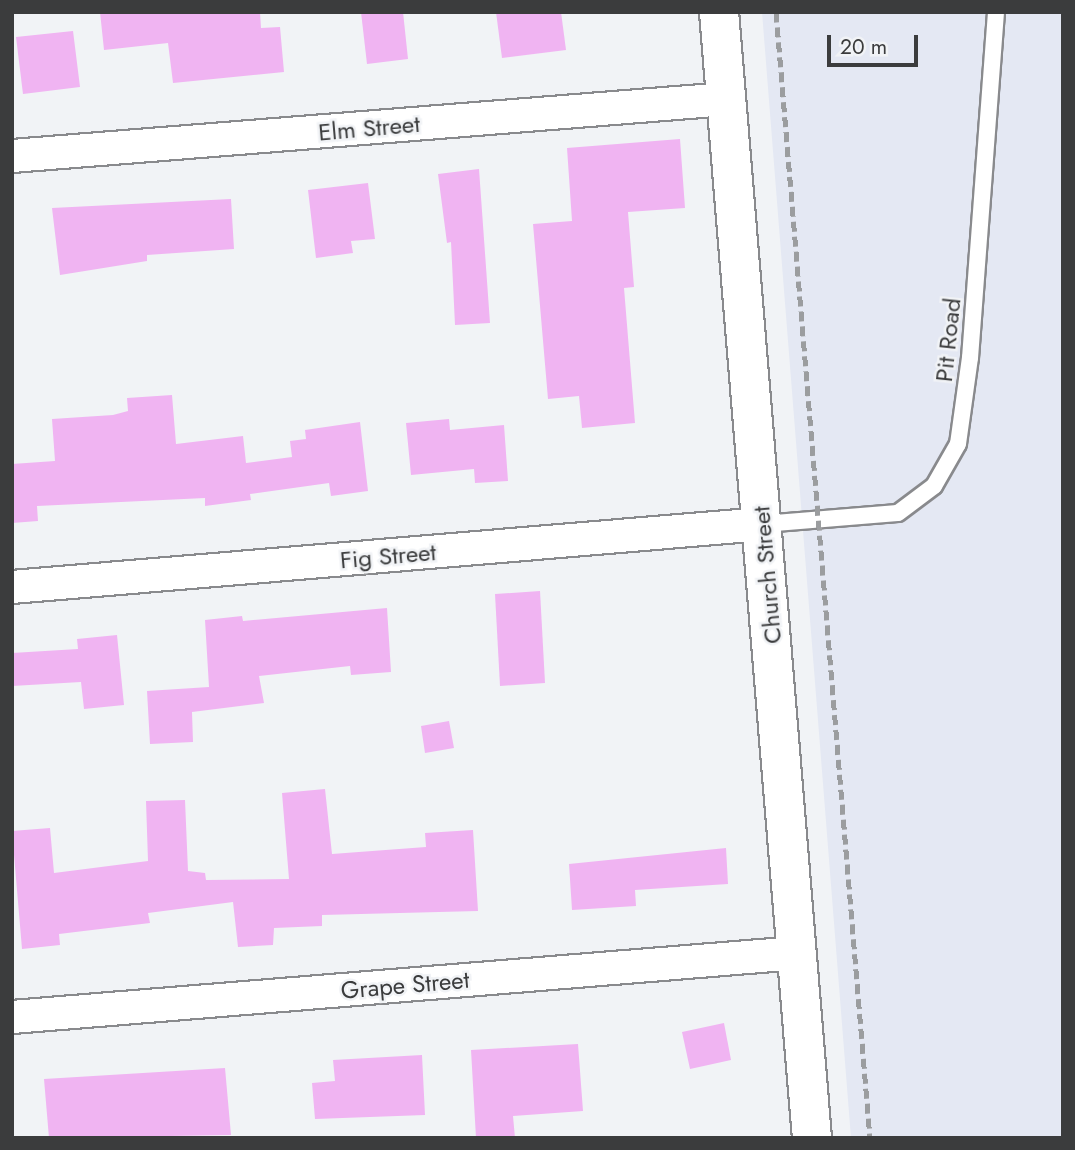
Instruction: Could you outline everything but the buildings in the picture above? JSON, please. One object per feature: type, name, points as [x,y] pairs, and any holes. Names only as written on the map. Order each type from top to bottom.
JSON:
[{"type":"street","name":"Church Street","points":[[719,12],[812,1138]]},
{"type":"street","name":"Elm Street","points":[[12,156],[726,99]]},
{"type":"street","name":"Fig Street","points":[[12,587],[763,524]]},
{"type":"street","name":"Grape Street","points":[[12,1017],[798,953]]},
{"type":"lane","name":"Pit Road","points":[[763,524],[898,513],[934,486],[958,444],[971,358],[996,12]]},
{"type":"shaded area","points":[[762,12],[1063,12],[1063,1138],[851,1138]]},
{"type":"railway","points":[[776,12],[870,1138]]}]
